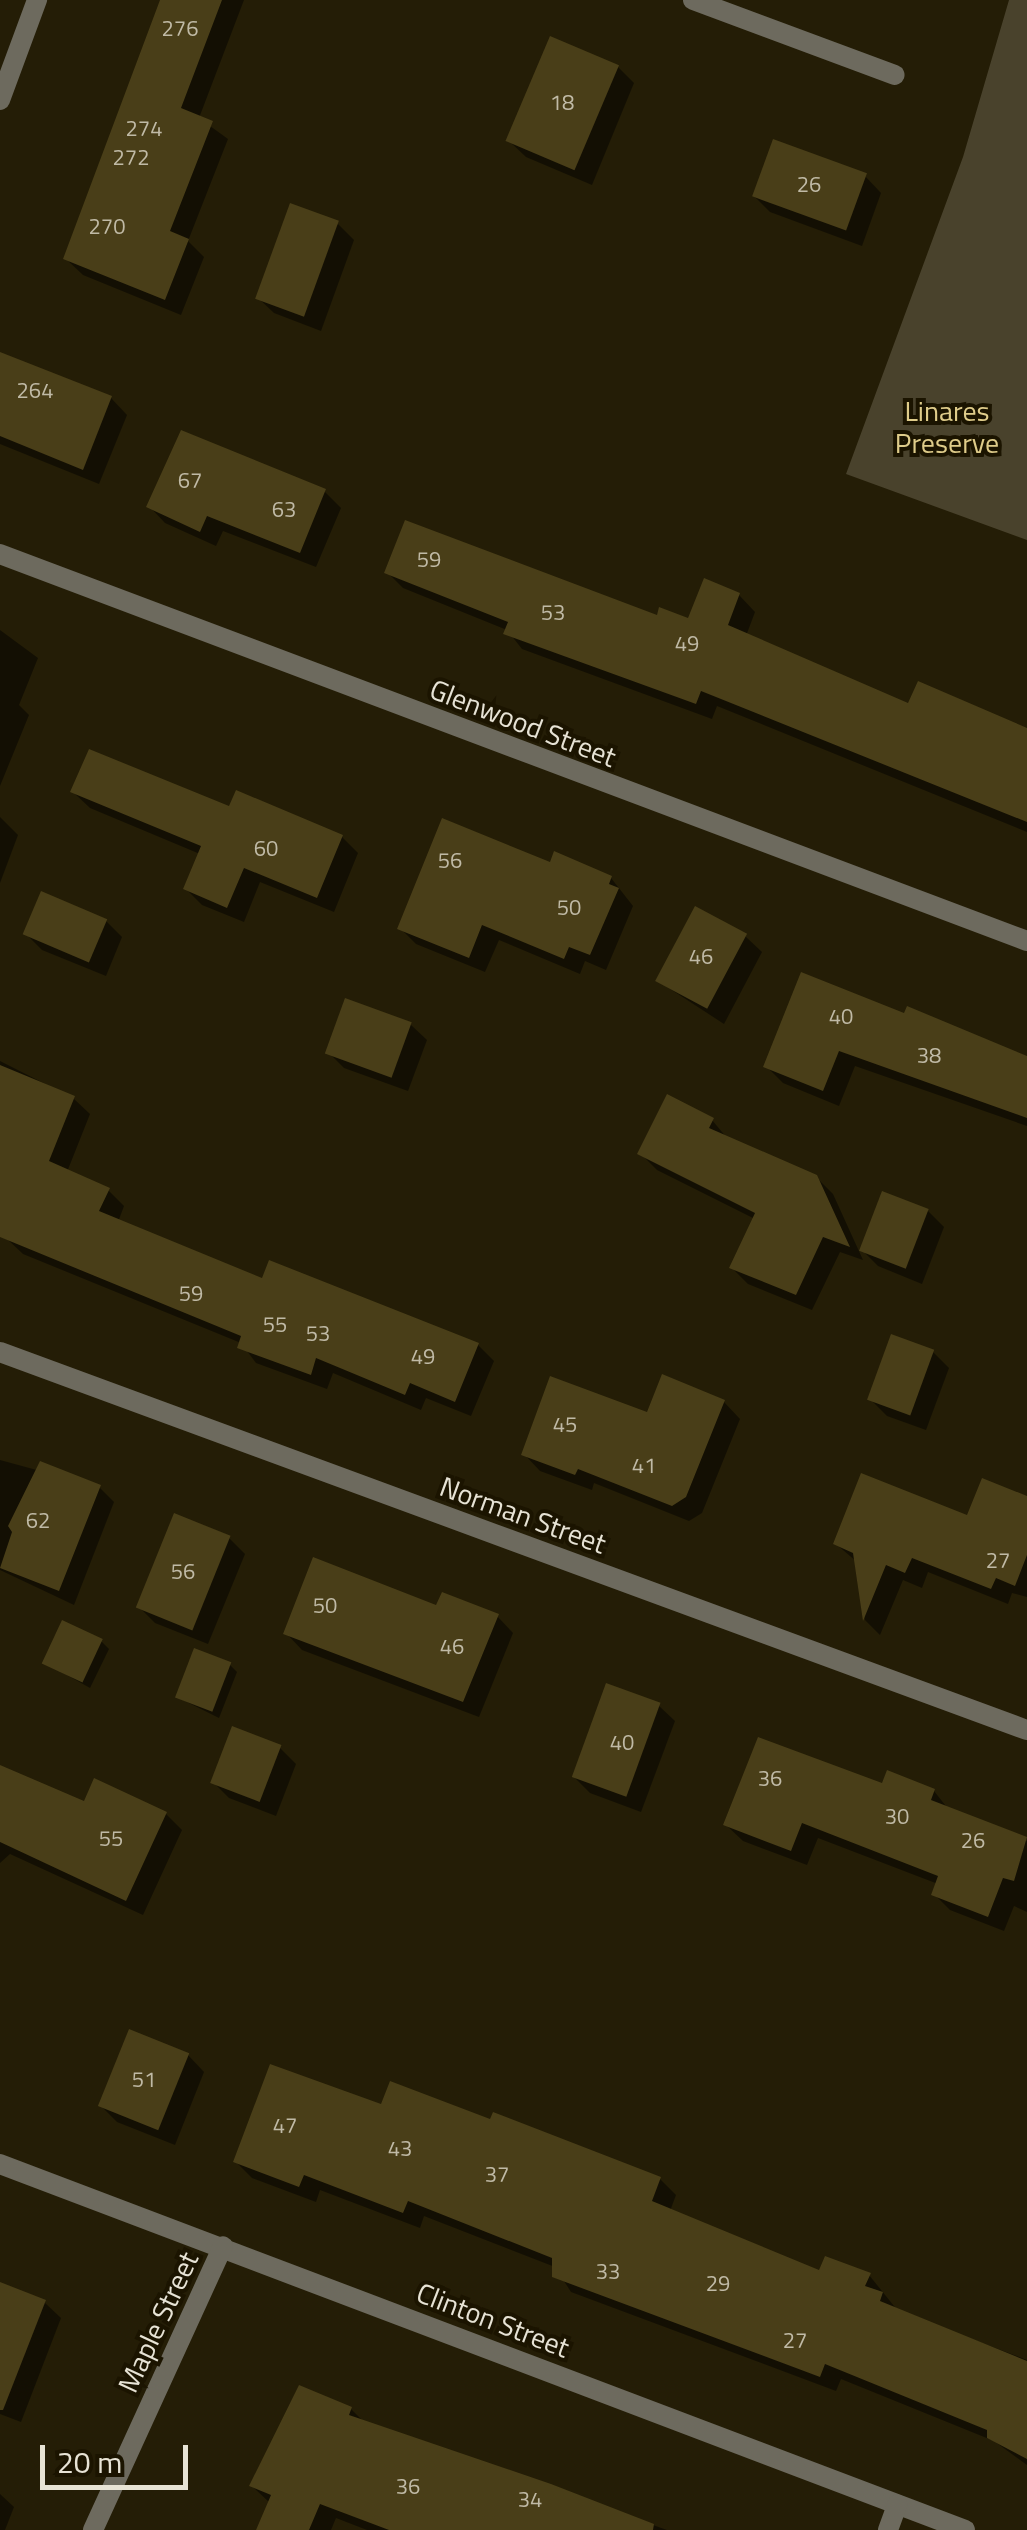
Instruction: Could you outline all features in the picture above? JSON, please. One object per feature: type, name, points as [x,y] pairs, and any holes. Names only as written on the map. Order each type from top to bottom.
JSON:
[{"type":"street","points":[[0,100],[37,0]]},
{"type":"street","points":[[693,0],[895,75]]},
{"type":"street","name":"Glenwood Street","points":[[0,554],[1027,941]]},
{"type":"street","name":"Norman Street","points":[[0,1352],[1027,1730]]},
{"type":"street","name":"Clinton Street","points":[[0,2164],[966,2530]]},
{"type":"street","name":"Maple Street","points":[[92,2530],[223,2246]]},
{"type":"street","points":[[888,2530],[897,2505]]},
{"type":"green space","name":"Linares Preserve","points":[[1009,0],[1027,0],[1027,540],[846,474],[963,157]]},
{"type":"building","points":[[160,0],[222,0],[181,108],[213,121],[170,231],[189,239],[165,300],[63,259]]},
{"type":"building","points":[[550,36],[619,65],[574,170],[505,141]]},
{"type":"building","points":[[773,139],[867,173],[846,231],[752,196]]},
{"type":"building","points":[[290,203],[339,221],[304,317],[255,299]]},
{"type":"building","points":[[0,352],[112,396],[83,470],[0,436]]},
{"type":"building","points":[[181,430],[326,489],[300,553],[207,516],[200,532],[146,507]]},
{"type":"building","points":[[405,520],[657,615],[659,607],[688,618],[704,578],[740,593],[728,625],[908,703],[918,681],[1027,728],[1027,822],[701,691],[696,704],[503,634],[508,622],[384,573]]},
{"type":"building","points":[[89,749],[229,806],[236,790],[343,835],[317,898],[244,868],[227,908],[183,889],[201,846],[70,792]]},
{"type":"building","points":[[442,818],[550,862],[554,851],[612,876],[609,884],[619,888],[590,955],[569,947],[564,959],[482,925],[469,958],[397,929]]},
{"type":"building","points":[[41,891],[107,919],[89,962],[23,934]]},
{"type":"building","points":[[695,906],[747,934],[707,1009],[655,981]]},
{"type":"building","points":[[801,972],[904,1013],[907,1006],[1027,1056],[1027,1118],[839,1051],[823,1091],[763,1067]]},
{"type":"building","points":[[345,998],[412,1022],[392,1078],[325,1053]]},
{"type":"building","points":[[0,1065],[75,1096],[49,1161],[110,1188],[99,1211],[262,1278],[269,1260],[479,1343],[455,1402],[410,1383],[405,1395],[316,1358],[311,1375],[237,1348],[241,1336],[0,1237]]},
{"type":"building","points":[[667,1094],[714,1118],[709,1128],[817,1175],[850,1247],[823,1237],[796,1295],[729,1268],[755,1213],[637,1154]]},
{"type":"building","points":[[882,1191],[929,1209],[906,1269],[859,1251]]},
{"type":"building","points":[[891,1334],[934,1350],[910,1416],[867,1400]]},
{"type":"building","points":[[662,1374],[725,1400],[686,1497],[672,1506],[578,1469],[575,1475],[521,1455],[550,1376],[647,1412]]},
{"type":"building","points":[[40,1461],[101,1485],[59,1591],[0,1568],[12,1532],[8,1526]]},
{"type":"building","points":[[861,1473],[967,1515],[982,1478],[1027,1496],[1027,1555],[1015,1586],[996,1578],[991,1589],[912,1558],[905,1573],[886,1565],[863,1621],[853,1553],[833,1544]]},
{"type":"building","points":[[174,1513],[231,1536],[192,1630],[136,1608]]},
{"type":"building","points":[[313,1557],[436,1605],[442,1592],[499,1614],[463,1702],[283,1634]]},
{"type":"building","points":[[62,1620],[103,1639],[82,1683],[42,1664]]},
{"type":"building","points":[[194,1648],[231,1662],[212,1712],[175,1697]]},
{"type":"building","points":[[606,1683],[661,1703],[626,1797],[572,1777]]},
{"type":"building","points":[[232,1726],[281,1745],[260,1802],[210,1783]]},
{"type":"building","points":[[758,1737],[882,1783],[887,1770],[935,1789],[931,1800],[1027,1837],[1014,1881],[1003,1878],[988,1917],[931,1895],[938,1876],[802,1823],[791,1851],[723,1825]]},
{"type":"building","points":[[0,1765],[84,1801],[94,1778],[167,1812],[126,1901],[0,1842]]},
{"type":"building","points":[[129,2029],[189,2053],[158,2130],[98,2106]]},
{"type":"building","points":[[270,2064],[381,2104],[390,2081],[490,2119],[493,2112],[661,2177],[652,2201],[819,2270],[825,2256],[871,2273],[865,2286],[883,2292],[880,2301],[1027,2361],[1027,2459],[987,2438],[987,2430],[825,2364],[820,2377],[552,2277],[552,2258],[408,2201],[403,2213],[304,2175],[299,2187],[233,2162]]},
{"type":"building","points":[[0,2282],[46,2300],[3,2410],[0,2410]]},
{"type":"building","points":[[299,2385],[352,2407],[349,2415],[551,2484],[654,2524],[653,2530],[389,2530],[320,2504],[309,2530],[256,2530],[271,2495],[249,2486]]}]
